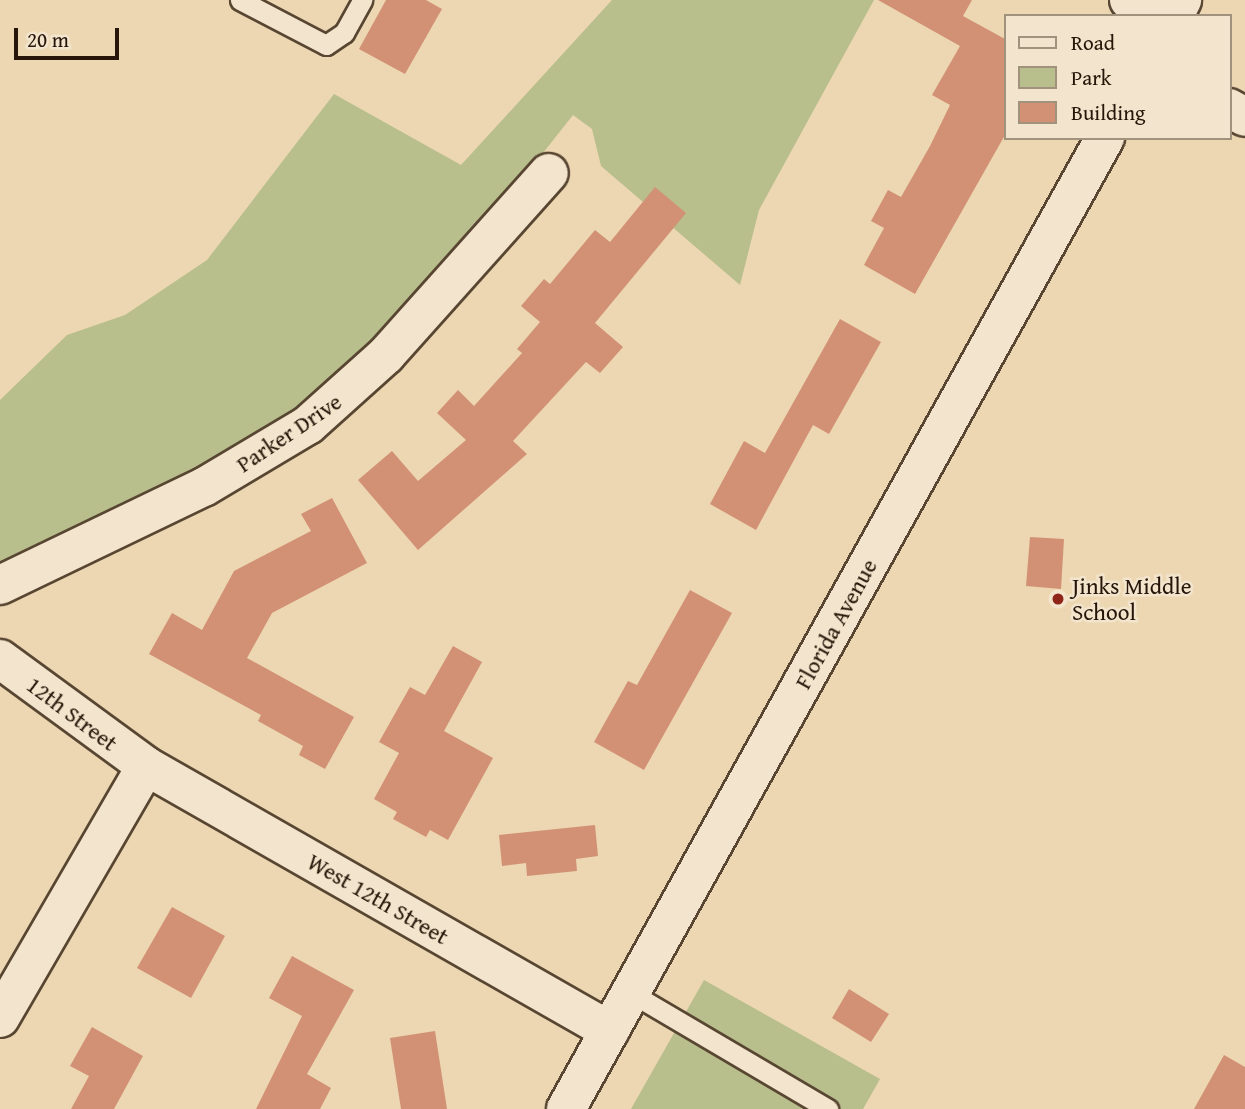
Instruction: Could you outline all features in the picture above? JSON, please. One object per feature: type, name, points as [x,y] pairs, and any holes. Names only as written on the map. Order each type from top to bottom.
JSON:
[{"type":"street","points":[[1129,0],[1153,14]]},
{"type":"street","name":"Florida Avenue","points":[[566,1109],[1104,140]]},
{"type":"street","name":"Parker Drive","points":[[0,585],[192,494],[308,425],[363,380],[550,173]]},
{"type":"street","name":"12th Street","points":[[0,659],[146,766]]},
{"type":"street","points":[[0,1018],[146,766]]},
{"type":"street","name":"West 12th Street","points":[[146,766],[610,1031]]},
{"type":"lane","points":[[240,0],[326,45],[344,33],[362,0]]},
{"type":"lane","points":[[631,993],[828,1109]]},
{"type":"green space","points":[[612,0],[874,0],[759,210],[740,285],[601,166],[592,129],[573,115],[460,258],[360,366],[263,436],[0,571],[0,400],[67,335],[125,315],[207,260],[334,94],[461,165]]},
{"type":"green space","points":[[704,980],[880,1079],[863,1109],[631,1109]]},
{"type":"building","points":[[386,0],[426,0],[442,9],[405,74],[359,49]]},
{"type":"building","points":[[878,0],[972,0],[963,16],[1004,38],[1004,137],[915,294],[864,265],[884,228],[871,221],[888,190],[901,197],[930,146],[950,105],[932,95],[960,46]]},
{"type":"building","points":[[655,187],[686,213],[595,323],[623,347],[600,373],[586,362],[513,441],[527,454],[418,550],[358,480],[392,451],[418,481],[466,440],[437,413],[458,390],[474,406],[522,353],[517,349],[540,322],[521,306],[544,279],[550,284],[595,230],[610,242]]},
{"type":"building","points":[[840,319],[881,342],[829,434],[813,425],[756,530],[710,504],[744,441],[765,453]]},
{"type":"building","points":[[332,498],[367,563],[272,613],[247,658],[354,717],[325,769],[299,755],[303,746],[258,721],[261,715],[149,654],[172,613],[202,630],[234,571],[311,531],[301,514]]},
{"type":"building","points":[[1030,537],[1064,539],[1061,589],[1026,586]]},
{"type":"building","points":[[690,590],[732,613],[644,770],[594,742],[628,681],[637,685]]},
{"type":"building","points":[[453,646],[482,662],[444,731],[493,758],[448,840],[430,830],[426,837],[393,819],[397,812],[374,799],[399,753],[379,742],[410,687],[425,695]]},
{"type":"building","points":[[595,825],[598,856],[576,859],[577,871],[527,876],[526,863],[502,866],[499,835]]},
{"type":"building","points":[[172,907],[225,936],[191,998],[137,968]]},
{"type":"building","points":[[292,956],[354,990],[307,1074],[331,1088],[320,1109],[256,1109],[302,1016],[269,998]]},
{"type":"building","points":[[849,989],[889,1014],[871,1042],[832,1018]]},
{"type":"building","points":[[92,1027],[143,1056],[114,1109],[71,1109],[89,1076],[70,1066]]},
{"type":"building","points":[[435,1031],[447,1109],[401,1109],[390,1038]]},
{"type":"building","points":[[1224,1055],[1245,1067],[1245,1109],[1194,1109]]},
{"type":"place","name":"Jinks Middle School","points":[[1058,599]]}]
